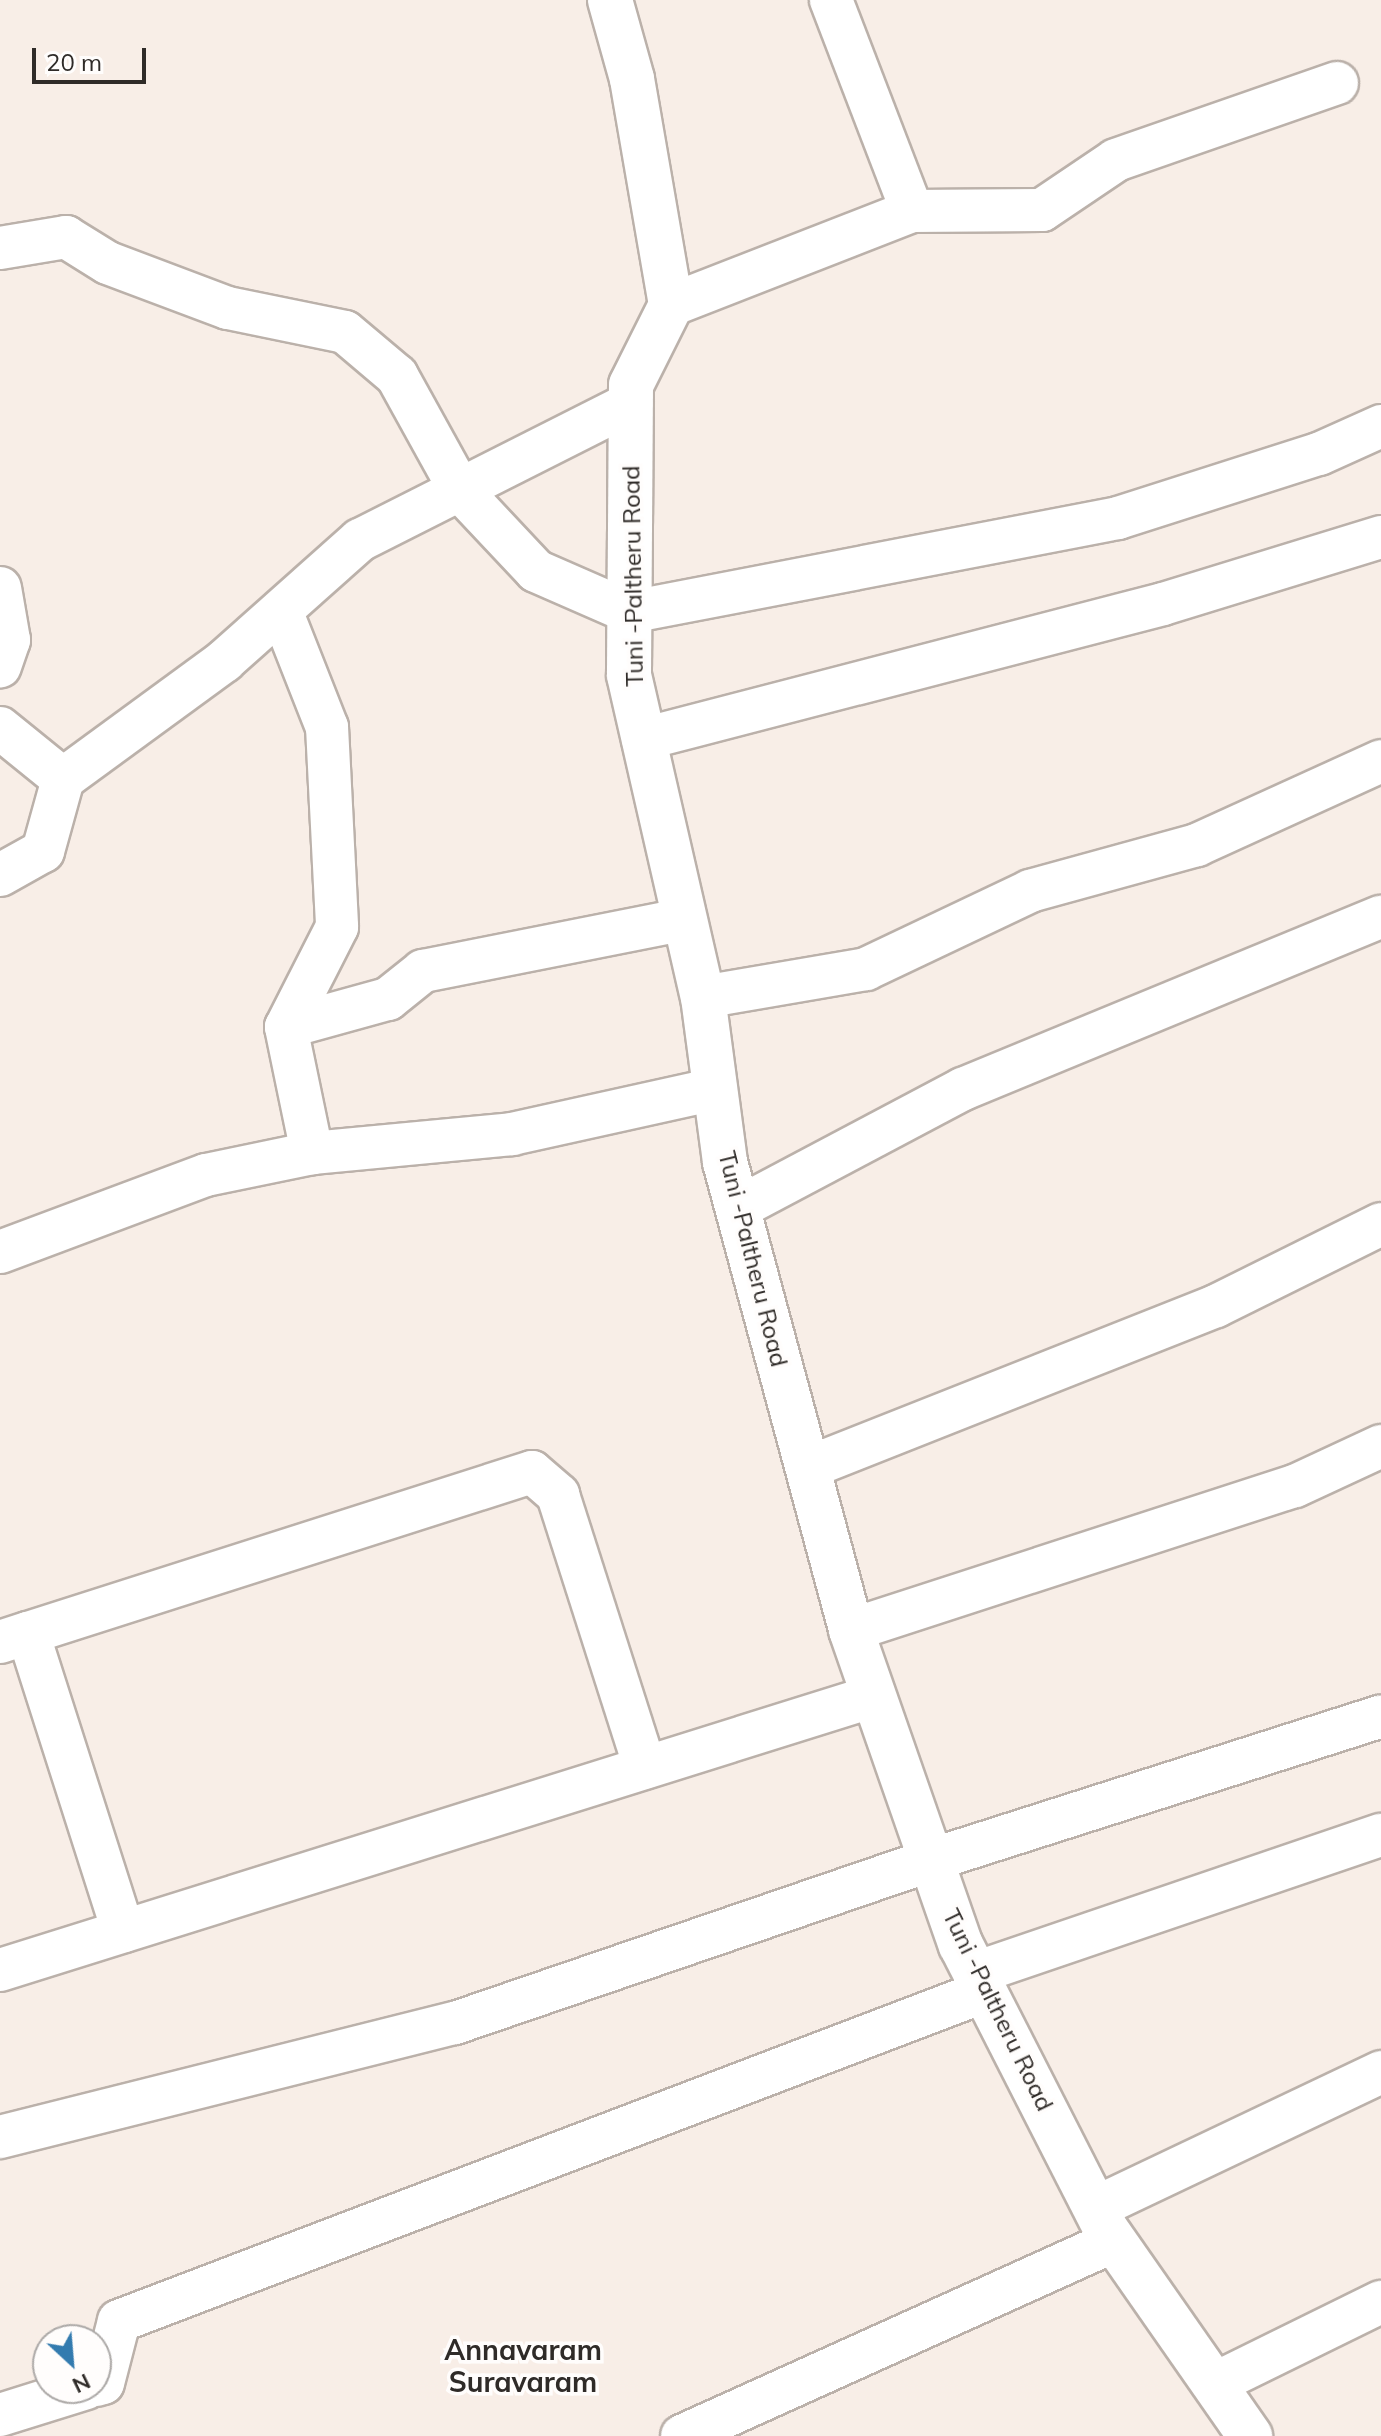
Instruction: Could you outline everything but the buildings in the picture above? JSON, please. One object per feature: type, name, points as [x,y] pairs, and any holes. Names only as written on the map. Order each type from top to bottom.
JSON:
[{"type":"street","points":[[610,0],[632,79],[671,305],[912,211],[1042,210],[1116,160],[1337,83]]},
{"type":"street","points":[[831,0],[912,211]]},
{"type":"street","points":[[0,248],[66,237],[108,263],[228,308],[345,332],[397,376],[460,490],[536,571],[630,612],[1118,518],[1319,454],[1381,426]]},
{"type":"street","name":"Tuni -Paltheru Road","points":[[671,305],[631,385],[629,675],[703,997],[715,1089],[738,1208],[851,1630],[931,1860],[980,1982],[1105,2224],[1250,2436]]},
{"type":"street","points":[[0,875],[43,851],[63,779],[282,613],[360,540],[631,403]]},
{"type":"street","points":[[643,739],[1163,604],[1381,537]]},
{"type":"street","points":[[0,588],[9,640],[0,666]]},
{"type":"street","points":[[282,613],[327,727],[337,927],[286,1027],[312,1153]]},
{"type":"street","points":[[0,728],[63,779]]},
{"type":"street","points":[[703,997],[866,969],[1030,891],[1197,845],[1381,761]]},
{"type":"street","points":[[738,1208],[963,1089],[1381,917]]},
{"type":"street","points":[[286,1027],[388,999],[423,971],[685,919]]},
{"type":"street","points":[[0,1252],[206,1175],[312,1153],[512,1134],[715,1089]]},
{"type":"street","points":[[807,1468],[1216,1306],[1381,1224]]},
{"type":"street","points":[[851,1630],[1295,1486],[1381,1446]]},
{"type":"street","points":[[123,1931],[14,1637],[532,1472],[558,1495],[645,1767]]},
{"type":"street","points":[[0,1970],[874,1696]]},
{"type":"street","points":[[0,2137],[455,2023],[931,1860],[1381,1716]]},
{"type":"street","points":[[112,2348],[119,2321],[980,1982],[1381,1835]]},
{"type":"street","points":[[682,2436],[1105,2224],[1381,2072]]},
{"type":"street","points":[[1214,2384],[1381,2302]]},
{"type":"street","points":[[0,2415],[35,2404]]},
{"type":"district","name":"Annavaram Suravaram","points":[[523,2366]]}]
